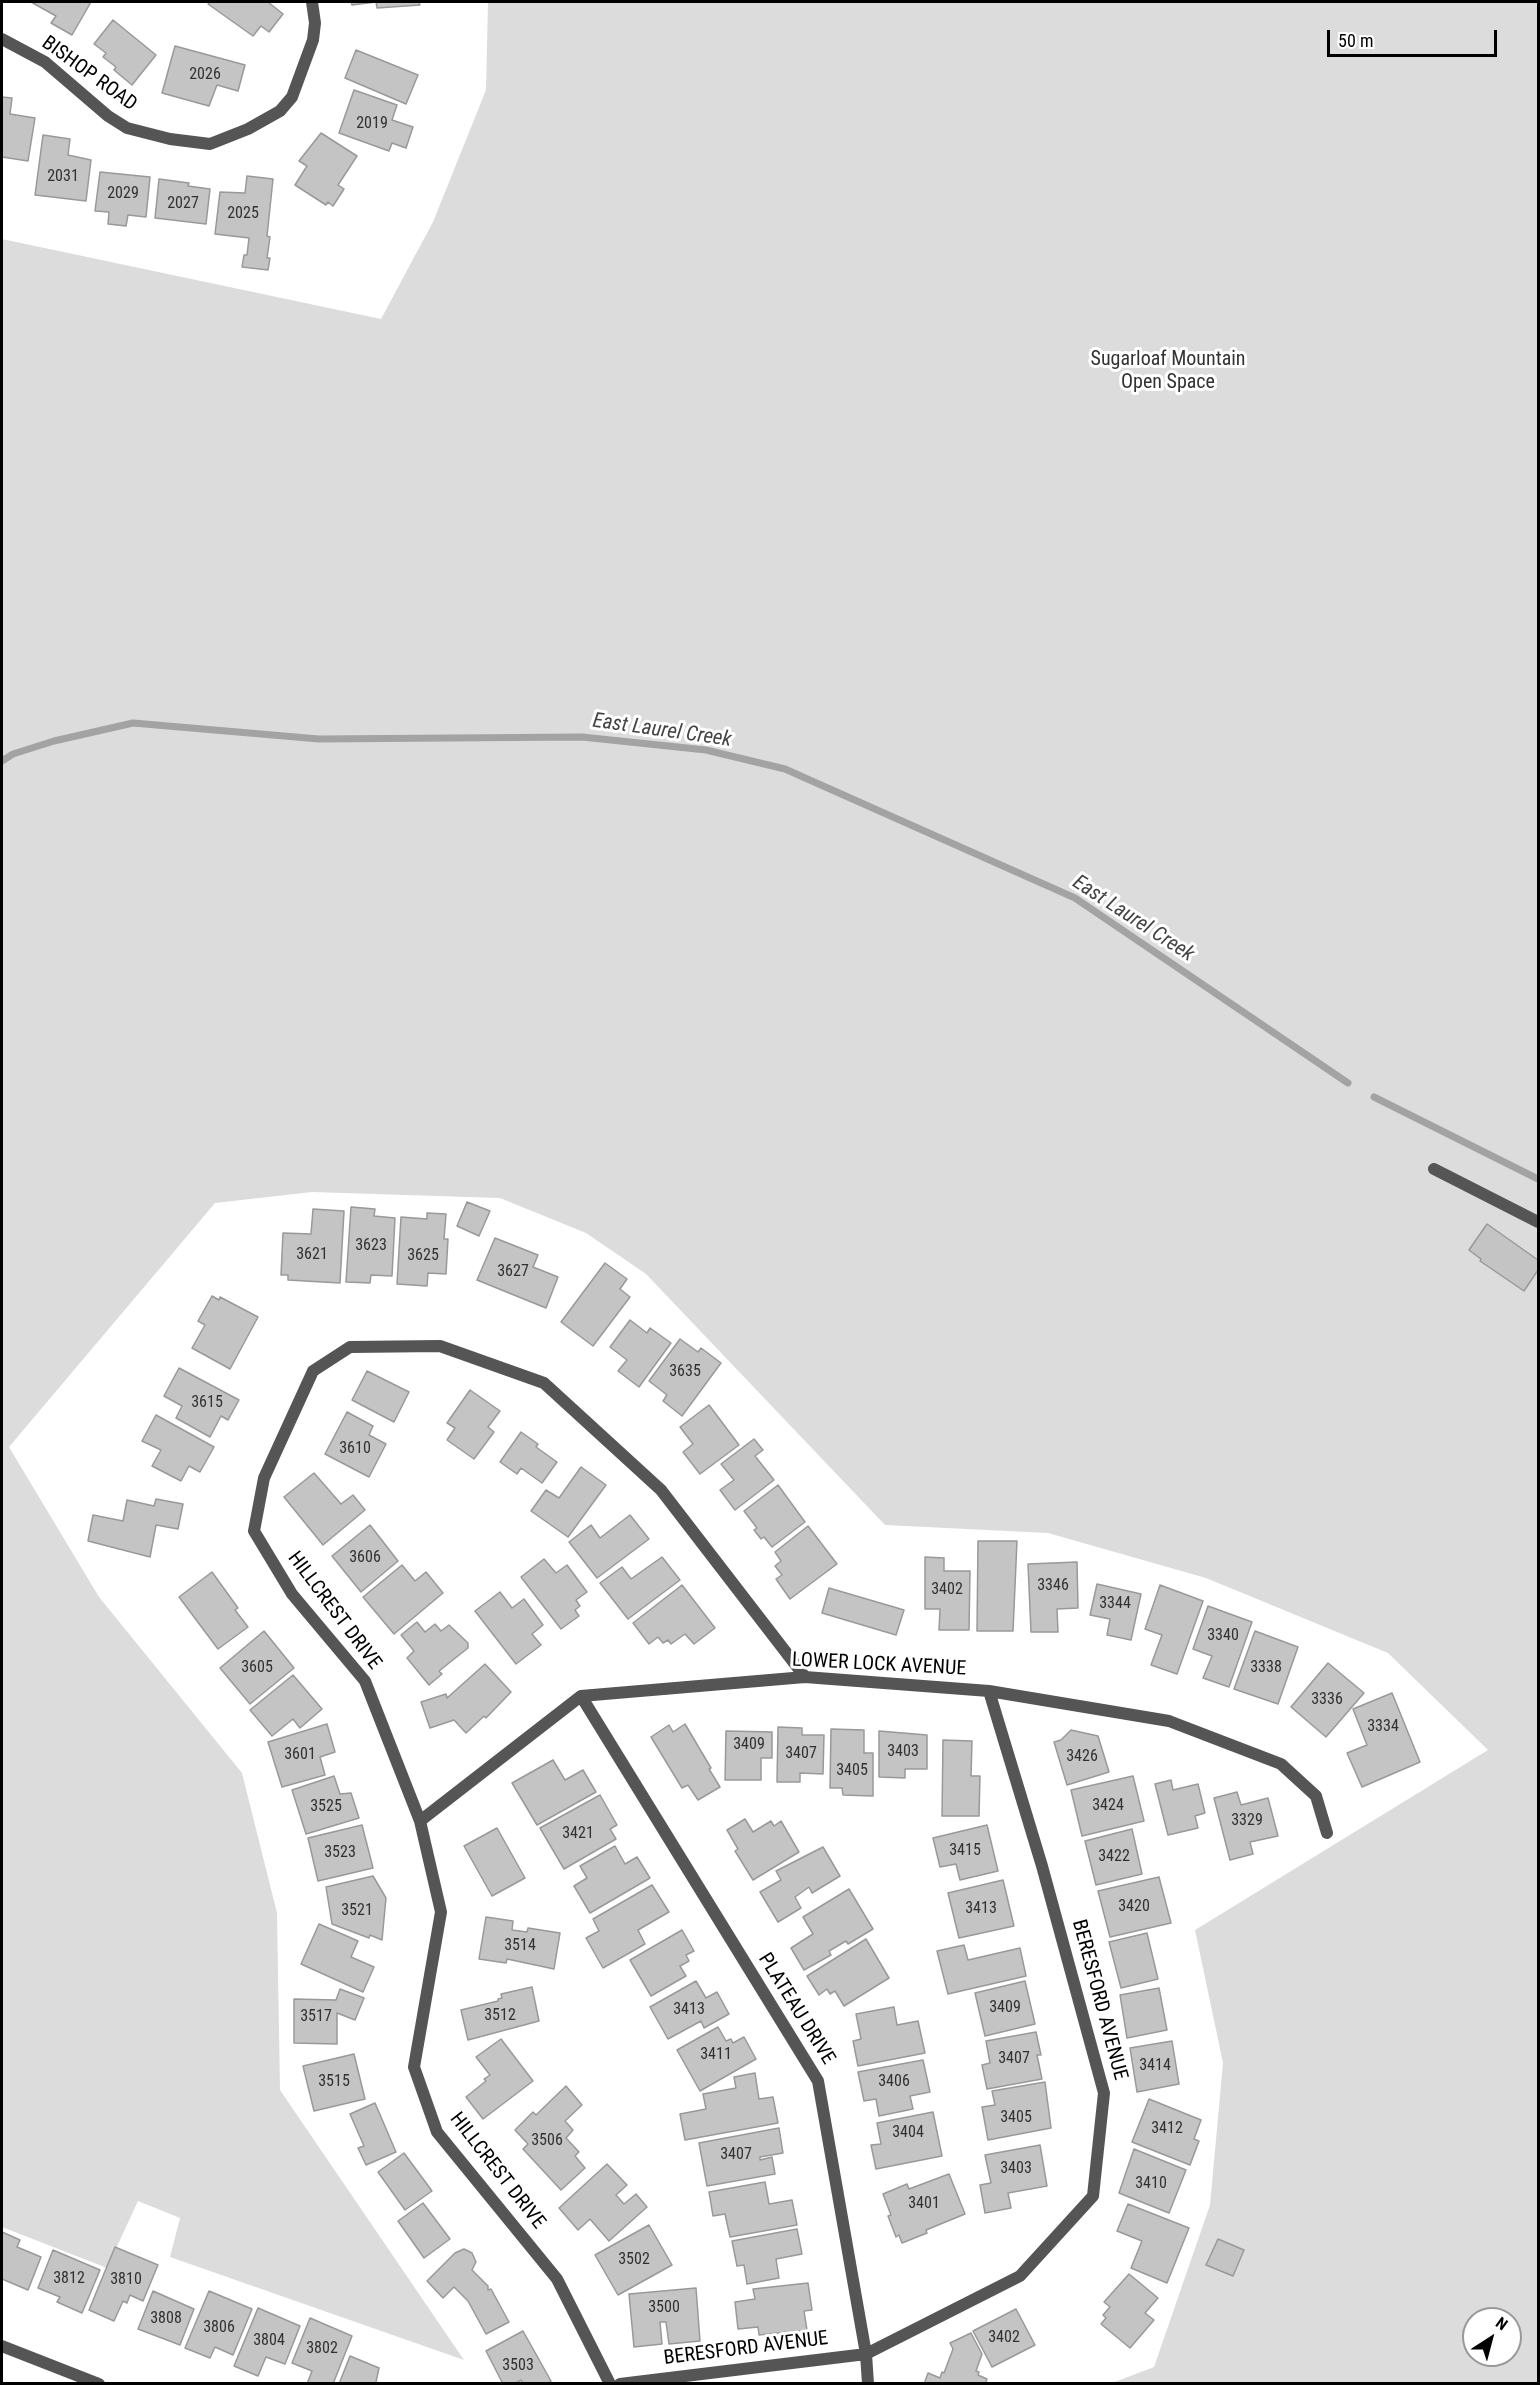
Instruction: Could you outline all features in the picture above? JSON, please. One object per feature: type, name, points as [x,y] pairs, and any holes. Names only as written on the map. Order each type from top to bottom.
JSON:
[{"type":"street","name":"BISHOP ROAD","points":[[2,39],[45,62],[108,116],[126,128],[170,139],[210,144],[229,138],[280,111],[292,97],[313,40],[315,23],[312,2]]},
{"type":"street","points":[[1434,1169],[1539,1222]]},
{"type":"street","name":"HILLCREST DRIVE","points":[[610,2384],[557,2279],[437,2132],[414,2067],[441,1912],[420,1821],[365,1681],[292,1594],[254,1532],[264,1478],[313,1371],[350,1347],[440,1346],[544,1383],[661,1490],[805,1677]]},
{"type":"street","name":"LOWER LOCK AVENUE","points":[[581,1696],[805,1677],[989,1691],[1169,1721],[1281,1764],[1316,1796],[1327,1833]]},
{"type":"street","name":"BERESFORD AVENUE","points":[[620,2384],[866,2354],[1020,2276],[1093,2196],[1104,2093],[1042,1866],[989,1691]]},
{"type":"street","points":[[420,1821],[581,1696]]},
{"type":"street","name":"PLATEAU DRIVE","points":[[581,1696],[818,2081],[866,2354],[868,2384]]},
{"type":"street","points":[[2,2346],[99,2384]]},
{"type":"green space","name":"Sugarloaf Mountain Open Space","points":[[488,2],[1538,2],[1538,2383],[1112,2383],[1154,2367],[1210,2205],[1223,2063],[1195,1930],[1488,1750],[1388,1653],[1206,1578],[1048,1533],[885,1525],[646,1274],[586,1233],[500,1198],[312,1192],[215,1203],[9,1447],[99,1597],[242,1773],[277,1913],[280,2090],[464,2360],[170,2257],[180,2218],[138,2201],[107,2268],[2,2227],[2,239],[381,319],[433,222],[486,90]]},
{"type":"building","points":[[31,2],[91,2],[72,35],[51,23],[56,16]]},
{"type":"building","points":[[210,2],[268,2],[283,14],[269,32],[261,26],[253,36],[208,4]]},
{"type":"building","points":[[351,2],[376,2],[352,5]]},
{"type":"building","points":[[376,2],[419,2],[420,5],[377,8]]},
{"type":"building","points":[[113,20],[156,55],[132,85],[114,70],[116,67],[103,57],[106,53],[94,44]]},
{"type":"building","points":[[175,46],[245,65],[238,91],[217,85],[209,106],[162,93]]},
{"type":"building","points":[[356,50],[418,75],[406,104],[345,78]]},
{"type":"building","points":[[354,90],[397,105],[392,120],[413,127],[406,148],[392,143],[389,151],[339,133]]},
{"type":"building","points":[[2,97],[12,98],[10,114],[35,118],[28,161],[2,157]]},
{"type":"building","points":[[321,133],[357,156],[338,185],[344,189],[333,206],[328,202],[326,205],[295,185],[307,166],[299,161]]},
{"type":"building","points":[[43,135],[70,139],[68,155],[91,160],[86,201],[35,195]]},
{"type":"building","points":[[100,172],[150,177],[146,217],[128,215],[126,226],[108,224],[109,212],[95,211]]},
{"type":"building","points":[[247,176],[273,179],[267,236],[270,237],[268,270],[242,267],[244,255],[247,255],[249,238],[215,234],[220,192],[245,193]]},
{"type":"building","points":[[159,179],[189,183],[188,186],[210,189],[206,224],[155,218]]},
{"type":"building","points":[[467,1202],[490,1211],[479,1236],[457,1226]]},
{"type":"building","points":[[351,1207],[375,1209],[374,1216],[395,1218],[392,1276],[371,1275],[370,1283],[346,1282]]},
{"type":"building","points":[[313,1209],[344,1211],[340,1283],[288,1280],[288,1275],[281,1275],[283,1233],[311,1234]]},
{"type":"building","points":[[427,1213],[446,1214],[444,1239],[448,1239],[446,1274],[428,1273],[427,1286],[397,1284],[401,1217],[427,1219]]},
{"type":"building","points":[[1487,1224],[1538,1260],[1538,1270],[1524,1291],[1480,1261],[1481,1259],[1469,1250]]},
{"type":"building","points":[[495,1238],[538,1255],[533,1267],[558,1277],[546,1308],[477,1280]]},
{"type":"building","points":[[605,1263],[627,1279],[620,1289],[630,1297],[593,1346],[561,1322]]},
{"type":"building","points":[[212,1296],[219,1300],[220,1297],[258,1317],[230,1369],[192,1348],[205,1325],[198,1321]]},
{"type":"building","points":[[630,1320],[647,1333],[650,1328],[671,1343],[639,1387],[618,1371],[627,1360],[610,1347]]},
{"type":"building","points":[[680,1339],[698,1352],[701,1348],[721,1363],[682,1416],[663,1401],[667,1395],[649,1381]]},
{"type":"building","points":[[179,1368],[239,1400],[228,1420],[221,1416],[210,1437],[176,1418],[182,1406],[164,1396]]},
{"type":"building","points":[[367,1371],[409,1392],[394,1422],[352,1400]]},
{"type":"building","points":[[470,1390],[500,1411],[488,1427],[494,1432],[474,1459],[447,1440],[455,1428],[447,1423]]},
{"type":"building","points":[[709,1405],[739,1445],[700,1474],[683,1452],[693,1444],[680,1427]]},
{"type":"building","points":[[347,1412],[373,1426],[369,1435],[386,1444],[369,1477],[325,1454]]},
{"type":"building","points":[[156,1415],[214,1447],[200,1472],[189,1466],[181,1481],[152,1466],[161,1450],[142,1441]]},
{"type":"building","points":[[521,1432],[538,1444],[536,1447],[557,1462],[542,1483],[521,1468],[517,1474],[500,1462]]},
{"type":"building","points":[[754,1439],[763,1450],[755,1456],[774,1480],[735,1510],[720,1490],[734,1480],[721,1464]]},
{"type":"building","points":[[581,1467],[606,1485],[568,1537],[531,1511],[546,1490],[559,1498]]},
{"type":"building","points":[[314,1473],[341,1504],[353,1495],[365,1510],[323,1545],[284,1497]]},
{"type":"building","points":[[778,1485],[805,1522],[772,1547],[754,1530],[757,1528],[744,1511]]},
{"type":"building","points":[[156,1499],[183,1504],[178,1529],[156,1525],[150,1557],[88,1541],[93,1515],[123,1521],[127,1500],[154,1506]]},
{"type":"building","points":[[630,1515],[649,1539],[597,1578],[569,1542],[591,1525],[600,1538]]},
{"type":"building","points":[[370,1525],[398,1561],[361,1592],[332,1556]]},
{"type":"building","points":[[808,1526],[837,1564],[790,1599],[776,1579],[782,1575],[775,1566],[781,1561],[775,1552]]},
{"type":"building","points":[[978,1541],[1017,1541],[1013,1631],[977,1631]]},
{"type":"building","points":[[662,1557],[680,1580],[628,1619],[600,1583],[622,1567],[631,1579]]},
{"type":"building","points":[[925,1557],[944,1558],[944,1571],[970,1571],[969,1630],[939,1630],[940,1609],[925,1609]]},
{"type":"building","points":[[544,1559],[556,1573],[567,1565],[587,1592],[576,1600],[580,1606],[575,1610],[579,1616],[561,1629],[521,1577]]},
{"type":"building","points":[[1077,1562],[1078,1608],[1057,1609],[1058,1632],[1031,1632],[1028,1564]]},
{"type":"building","points":[[402,1565],[415,1581],[426,1572],[443,1593],[394,1634],[363,1597]]},
{"type":"building","points":[[212,1572],[238,1608],[235,1610],[248,1627],[218,1649],[179,1597]]},
{"type":"building","points":[[1097,1584],[1141,1594],[1131,1640],[1107,1635],[1110,1619],[1090,1615]]},
{"type":"building","points":[[682,1585],[715,1628],[694,1644],[685,1634],[671,1644],[668,1640],[663,1643],[658,1637],[649,1644],[633,1623]]},
{"type":"building","points":[[1160,1585],[1203,1601],[1177,1674],[1151,1665],[1162,1635],[1145,1629]]},
{"type":"building","points":[[829,1588],[904,1610],[896,1635],[822,1613]]},
{"type":"building","points":[[500,1592],[512,1608],[524,1599],[543,1625],[532,1634],[541,1645],[516,1664],[475,1611]]},
{"type":"building","points":[[1208,1606],[1252,1622],[1229,1687],[1203,1678],[1212,1656],[1193,1649]]},
{"type":"building","points":[[417,1622],[425,1632],[435,1624],[441,1631],[449,1625],[468,1643],[468,1648],[439,1671],[442,1674],[429,1685],[407,1658],[414,1651],[401,1635]]},
{"type":"building","points":[[264,1631],[294,1668],[250,1704],[220,1668]]},
{"type":"building","points":[[1255,1631],[1298,1647],[1278,1704],[1234,1689]]},
{"type":"building","points":[[1328,1663],[1364,1693],[1326,1737],[1291,1707]]},
{"type":"building","points":[[485,1664],[511,1692],[486,1718],[484,1716],[466,1733],[454,1720],[430,1728],[421,1702],[446,1694],[447,1698]]},
{"type":"building","points":[[293,1675],[322,1709],[300,1728],[293,1719],[272,1736],[250,1710]]},
{"type":"building","points":[[1392,1693],[1420,1762],[1362,1787],[1347,1753],[1367,1745],[1353,1709]]},
{"type":"building","points":[[327,1724],[335,1752],[320,1757],[325,1775],[282,1787],[268,1742]]},
{"type":"building","points":[[685,1724],[720,1787],[698,1800],[688,1785],[682,1788],[651,1737],[669,1725],[673,1732]]},
{"type":"building","points":[[778,1727],[802,1728],[802,1735],[824,1735],[823,1774],[800,1773],[800,1782],[777,1782]]},
{"type":"building","points":[[831,1729],[864,1730],[864,1753],[873,1753],[873,1796],[843,1795],[842,1788],[830,1788]]},
{"type":"building","points":[[1071,1730],[1098,1736],[1109,1772],[1067,1785],[1054,1742],[1061,1740]]},
{"type":"building","points":[[726,1731],[772,1732],[772,1758],[761,1758],[761,1780],[725,1780]]},
{"type":"building","points":[[879,1731],[927,1735],[927,1769],[905,1769],[905,1778],[879,1777]]},
{"type":"building","points":[[943,1740],[972,1741],[971,1776],[980,1776],[979,1816],[942,1816]]},
{"type":"building","points":[[553,1760],[565,1780],[583,1770],[596,1792],[537,1825],[512,1783]]},
{"type":"building","points":[[334,1776],[340,1794],[351,1793],[359,1818],[306,1834],[292,1790]]},
{"type":"building","points":[[1133,1776],[1144,1821],[1082,1836],[1071,1790]]},
{"type":"building","points":[[1171,1780],[1173,1790],[1198,1784],[1205,1813],[1195,1816],[1198,1828],[1168,1835],[1155,1784]]},
{"type":"building","points":[[1237,1792],[1241,1805],[1268,1798],[1278,1836],[1250,1842],[1253,1854],[1230,1860],[1214,1798]]},
{"type":"building","points":[[600,1795],[617,1825],[610,1829],[616,1839],[564,1869],[540,1828]]},
{"type":"building","points":[[745,1819],[753,1832],[771,1821],[774,1826],[781,1821],[799,1852],[753,1880],[735,1851],[738,1849],[727,1830]]},
{"type":"building","points":[[362,1825],[373,1868],[318,1881],[308,1838]]},
{"type":"building","points":[[987,1825],[998,1871],[960,1880],[956,1864],[940,1867],[933,1838]]},
{"type":"building","points":[[497,1828],[525,1878],[492,1896],[464,1846]]},
{"type":"building","points":[[1132,1829],[1142,1874],[1096,1885],[1085,1841]]},
{"type":"building","points":[[615,1846],[625,1864],[637,1857],[650,1878],[590,1913],[574,1886],[587,1878],[580,1866]]},
{"type":"building","points":[[823,1847],[840,1876],[812,1893],[809,1887],[795,1897],[801,1908],[778,1922],[760,1892],[781,1880],[776,1871]]},
{"type":"building","points":[[373,1876],[386,1898],[382,1940],[370,1935],[369,1938],[332,1924],[326,1887]]},
{"type":"building","points":[[1159,1877],[1171,1923],[1110,1937],[1098,1891]]},
{"type":"building","points":[[1003,1880],[1014,1926],[959,1938],[948,1893]]},
{"type":"building","points":[[652,1885],[669,1912],[638,1930],[645,1944],[603,1968],[586,1938],[599,1931],[593,1919]]},
{"type":"building","points":[[849,1889],[873,1929],[848,1944],[846,1941],[829,1951],[831,1955],[804,1970],[791,1948],[813,1934],[803,1917]]},
{"type":"building","points":[[486,1917],[513,1921],[512,1930],[527,1932],[528,1928],[560,1933],[554,1969],[507,1959],[506,1963],[479,1959]]},
{"type":"building","points":[[319,1924],[358,1941],[351,1957],[374,1967],[363,1992],[301,1964]]},
{"type":"building","points":[[682,1930],[694,1951],[686,1955],[689,1961],[680,1966],[686,1976],[651,1996],[630,1960]]},
{"type":"building","points":[[1147,1933],[1158,1979],[1121,1988],[1109,1942]]},
{"type":"building","points":[[866,1939],[889,1978],[844,2006],[835,1991],[830,1994],[827,1989],[819,1995],[807,1976]]},
{"type":"building","points":[[964,1945],[968,1960],[1020,1948],[1026,1976],[948,1994],[937,1951]]},
{"type":"building","points":[[696,1981],[706,1998],[717,1992],[729,2014],[704,2028],[701,2021],[668,2039],[650,2007]]},
{"type":"building","points":[[1025,1981],[1035,2024],[985,2036],[975,1993]]},
{"type":"building","points":[[532,1987],[539,2021],[468,2040],[461,2010],[498,2001],[502,1998],[501,1994]]},
{"type":"building","points":[[1159,1988],[1167,2030],[1127,2038],[1120,1995]]},
{"type":"building","points":[[340,1989],[364,1998],[355,2020],[337,2013],[337,2044],[294,2043],[294,1999],[336,2000]]},
{"type":"building","points":[[894,2007],[897,2025],[918,2021],[925,2053],[858,2066],[853,2041],[861,2039],[856,2014]]},
{"type":"building","points":[[718,2027],[726,2041],[731,2039],[733,2043],[744,2037],[756,2059],[700,2091],[677,2050]]},
{"type":"building","points":[[1036,2032],[1041,2055],[1037,2055],[1042,2079],[987,2089],[982,2065],[990,2063],[986,2041]]},
{"type":"building","points":[[501,2039],[533,2081],[483,2119],[466,2097],[490,2075],[476,2057]]},
{"type":"building","points":[[1172,2041],[1179,2084],[1137,2092],[1130,2048]]},
{"type":"building","points":[[354,2054],[365,2099],[314,2111],[303,2066]]},
{"type":"building","points":[[923,2060],[930,2092],[910,2096],[913,2109],[879,2116],[876,2099],[864,2101],[858,2072]]},
{"type":"building","points":[[755,2073],[759,2099],[773,2097],[778,2123],[685,2140],[680,2114],[706,2109],[703,2094],[736,2088],[734,2077]]},
{"type":"building","points":[[1045,2082],[1051,2128],[988,2140],[982,2107],[995,2105],[992,2091]]},
{"type":"building","points":[[566,2086],[582,2105],[565,2121],[573,2130],[566,2138],[579,2152],[575,2156],[585,2168],[561,2190],[523,2149],[528,2144],[515,2130],[533,2112],[536,2115]]},
{"type":"building","points":[[1149,2099],[1201,2120],[1194,2139],[1199,2141],[1190,2165],[1132,2142]]},
{"type":"building","points":[[375,2103],[396,2152],[366,2165],[358,2148],[364,2146],[350,2114]]},
{"type":"building","points":[[933,2112],[942,2156],[876,2169],[871,2145],[881,2144],[877,2123]]},
{"type":"building","points":[[779,2128],[783,2153],[760,2157],[760,2160],[772,2157],[775,2174],[707,2186],[699,2143]]},
{"type":"building","points":[[1040,2145],[1047,2186],[1008,2193],[1011,2208],[985,2213],[980,2185],[991,2183],[985,2155]]},
{"type":"building","points":[[1134,2149],[1186,2170],[1169,2213],[1119,2193]]},
{"type":"building","points":[[404,2153],[432,2191],[405,2210],[378,2172]]},
{"type":"building","points":[[607,2164],[627,2185],[616,2195],[624,2204],[636,2194],[647,2207],[609,2241],[590,2219],[578,2230],[559,2208]]},
{"type":"building","points":[[949,2174],[965,2214],[902,2243],[899,2235],[896,2237],[883,2194],[907,2184],[909,2189]]},
{"type":"building","points":[[765,2182],[769,2204],[792,2200],[797,2225],[730,2237],[725,2214],[713,2216],[709,2192]]},
{"type":"building","points":[[423,2203],[450,2239],[424,2258],[398,2221]]},
{"type":"building","points":[[1128,2204],[1189,2228],[1167,2283],[1131,2268],[1142,2241],[1117,2231]]},
{"type":"building","points":[[649,2225],[672,2265],[618,2295],[595,2255]]},
{"type":"building","points":[[797,2229],[802,2254],[776,2259],[779,2278],[747,2284],[744,2265],[737,2266],[732,2241]]},
{"type":"building","points":[[2,2232],[20,2240],[17,2247],[41,2257],[28,2290],[2,2279]]},
{"type":"building","points":[[1218,2239],[1244,2250],[1233,2276],[1206,2265]]},
{"type":"building","points":[[115,2247],[158,2265],[143,2301],[130,2295],[127,2303],[123,2301],[114,2321],[89,2310]]},
{"type":"building","points":[[464,2249],[472,2253],[476,2262],[472,2270],[488,2286],[488,2290],[491,2289],[509,2322],[486,2334],[468,2301],[454,2287],[443,2298],[427,2281],[455,2253]]},
{"type":"building","points":[[53,2250],[100,2270],[82,2313],[57,2302],[60,2297],[38,2288]]},
{"type":"building","points":[[1129,2274],[1158,2298],[1145,2313],[1154,2320],[1130,2348],[1101,2324],[1106,2318],[1103,2315],[1110,2307],[1104,2302]]},
{"type":"building","points":[[808,2283],[812,2310],[804,2311],[807,2330],[759,2335],[758,2327],[738,2329],[735,2302],[755,2299],[753,2289]]},
{"type":"building","points":[[696,2288],[700,2341],[669,2344],[666,2322],[660,2322],[662,2344],[634,2347],[629,2294]]},
{"type":"building","points":[[153,2291],[194,2309],[180,2345],[138,2329]]},
{"type":"building","points":[[209,2291],[252,2309],[233,2355],[215,2347],[210,2358],[185,2348]]},
{"type":"building","points":[[258,2308],[300,2326],[285,2364],[266,2357],[258,2376],[234,2366]]},
{"type":"building","points":[[1016,2309],[1035,2345],[992,2367],[973,2331]]},
{"type":"building","points":[[310,2318],[352,2336],[333,2384],[307,2384],[312,2371],[292,2363]]},
{"type":"building","points":[[523,2331],[551,2381],[547,2384],[523,2384],[521,2380],[514,2384],[503,2384],[486,2351]]},
{"type":"building","points":[[971,2333],[982,2354],[976,2371],[979,2372],[978,2375],[987,2379],[985,2384],[924,2384],[928,2373],[940,2378],[942,2372],[944,2373],[953,2349],[950,2343]]},
{"type":"building","points":[[350,2356],[379,2368],[376,2382],[380,2384],[339,2384]]},
{"type":"waterway","name":"East Laurel Creek","points":[[2,761],[13,754],[54,741],[133,723],[319,739],[582,737],[706,750],[785,769],[1075,898],[1348,1083]]},
{"type":"waterway","name":"East Laurel Creek","points":[[1374,1097],[1538,1179]]}]
